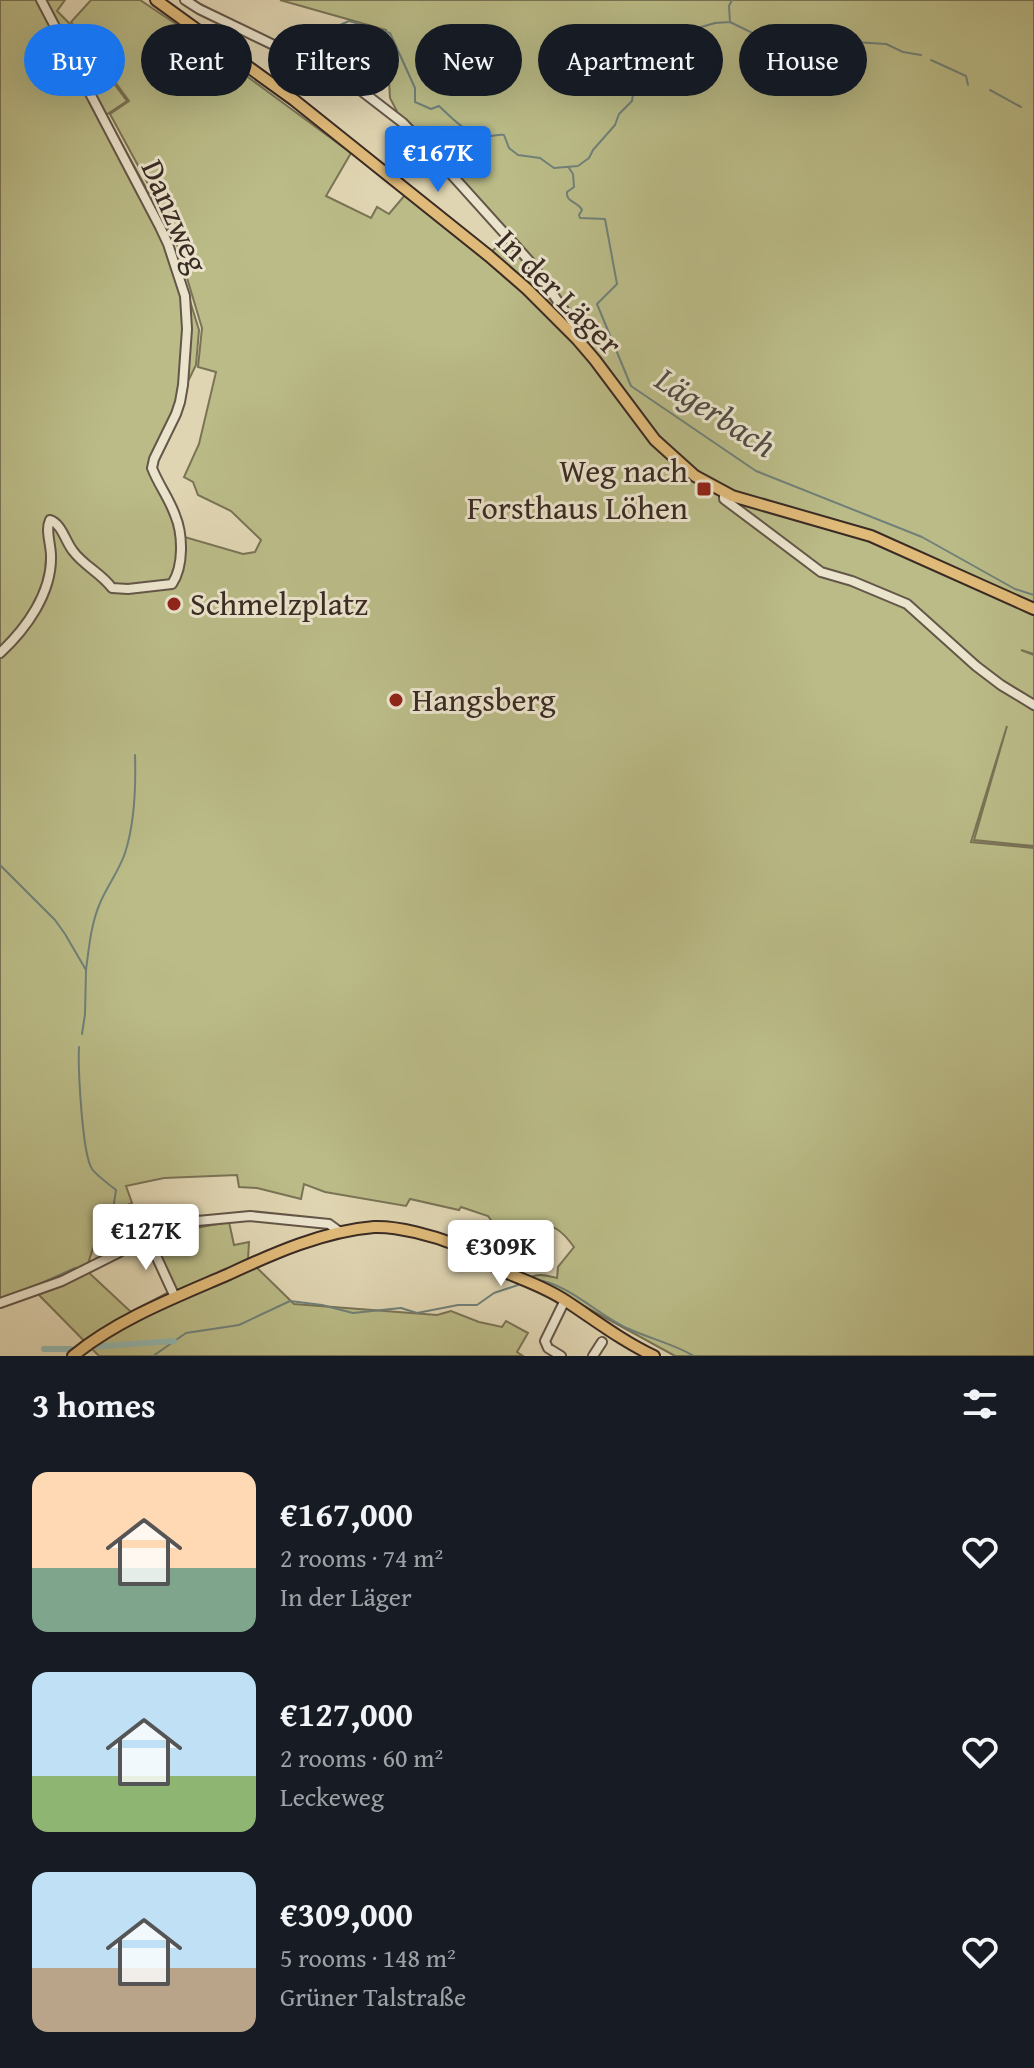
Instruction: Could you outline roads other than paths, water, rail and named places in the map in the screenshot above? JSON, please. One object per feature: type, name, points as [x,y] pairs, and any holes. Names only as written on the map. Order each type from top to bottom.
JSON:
[{"type":"main road","name":"In der Läger","points":[[156,0],[294,100],[527,289],[577,339],[655,440],[695,476],[724,493],[871,536],[1034,609]]},
{"type":"main road","points":[[73,1356],[95,1338],[175,1297],[271,1255],[340,1232],[376,1227],[447,1242],[467,1250],[565,1300],[601,1326],[654,1356]]},
{"type":"street","name":"Danzweg","points":[[0,653],[25,627],[46,584],[51,563],[47,527],[50,520],[57,523],[76,556],[105,578],[112,588],[172,584],[180,560],[177,519],[152,468],[176,414],[183,385],[185,296],[160,227],[41,0]]},
{"type":"street","points":[[185,0],[284,50],[322,65],[346,79],[403,123],[532,264],[573,323],[577,339]]},
{"type":"street","points":[[724,493],[724,499],[821,572],[907,604],[976,666],[1034,705]]},
{"type":"street","points":[[0,1303],[62,1281],[166,1224],[250,1216],[329,1224],[340,1232]]},
{"type":"street","points":[[146,1234],[175,1297]]},
{"type":"street","points":[[561,1356],[548,1348],[545,1341],[565,1300]]},
{"type":"street","points":[[593,1356],[602,1342]]},
{"type":"waterway","name":"Lägerbach","points":[[194,0],[210,10]]},
{"type":"waterway","points":[[730,22],[729,6],[732,0]]},
{"type":"waterway","name":"Lägerbach","points":[[342,24],[349,21],[359,24]]},
{"type":"waterway","points":[[712,24],[730,22],[790,49],[838,41],[886,44],[903,52],[921,55]]},
{"type":"waterway","name":"Lägerbach","points":[[399,53],[415,88],[415,102],[431,109],[439,106],[471,132],[487,136],[504,135],[509,148],[518,155],[540,158],[554,168],[578,166],[589,158],[633,96]]},
{"type":"waterway","points":[[931,60],[966,76],[968,85]]},
{"type":"waterway","points":[[990,90],[1021,107]]},
{"type":"waterway","name":"Lägerbach","points":[[569,168],[574,187],[567,192],[567,196],[582,210],[580,218],[605,219],[617,284],[597,304],[631,386],[756,471],[922,537],[1015,589],[1034,595]]},
{"type":"waterway","points":[[86,970],[97,911],[122,860],[131,829],[135,755]]},
{"type":"waterway","points":[[0,865],[55,920],[86,970],[82,1034]]},
{"type":"waterway","points":[[79,1047],[86,1146],[92,1169],[116,1190],[111,1222]]},
{"type":"waterway","points":[[103,1256],[108,1253],[111,1228]]},
{"type":"waterway","points":[[35,1286],[75,1268],[80,1269]]},
{"type":"waterway","points":[[534,1279],[560,1287],[617,1323],[694,1356]]},
{"type":"waterway","points":[[153,1356],[186,1333],[239,1325],[290,1301],[353,1313],[401,1308],[417,1313],[458,1305],[477,1305],[494,1293],[518,1285]]},
{"type":"waterway","points":[[90,1347],[174,1341]]},
{"type":"waterway","points":[[44,1349],[71,1349]]},
{"type":"place","name":"Weg nach Forsthaus Löhen","points":[[704,489]]},
{"type":"place","name":"Schmelzplatz","points":[[174,604]]},
{"type":"place","name":"Hangsberg","points":[[396,700]]}]
